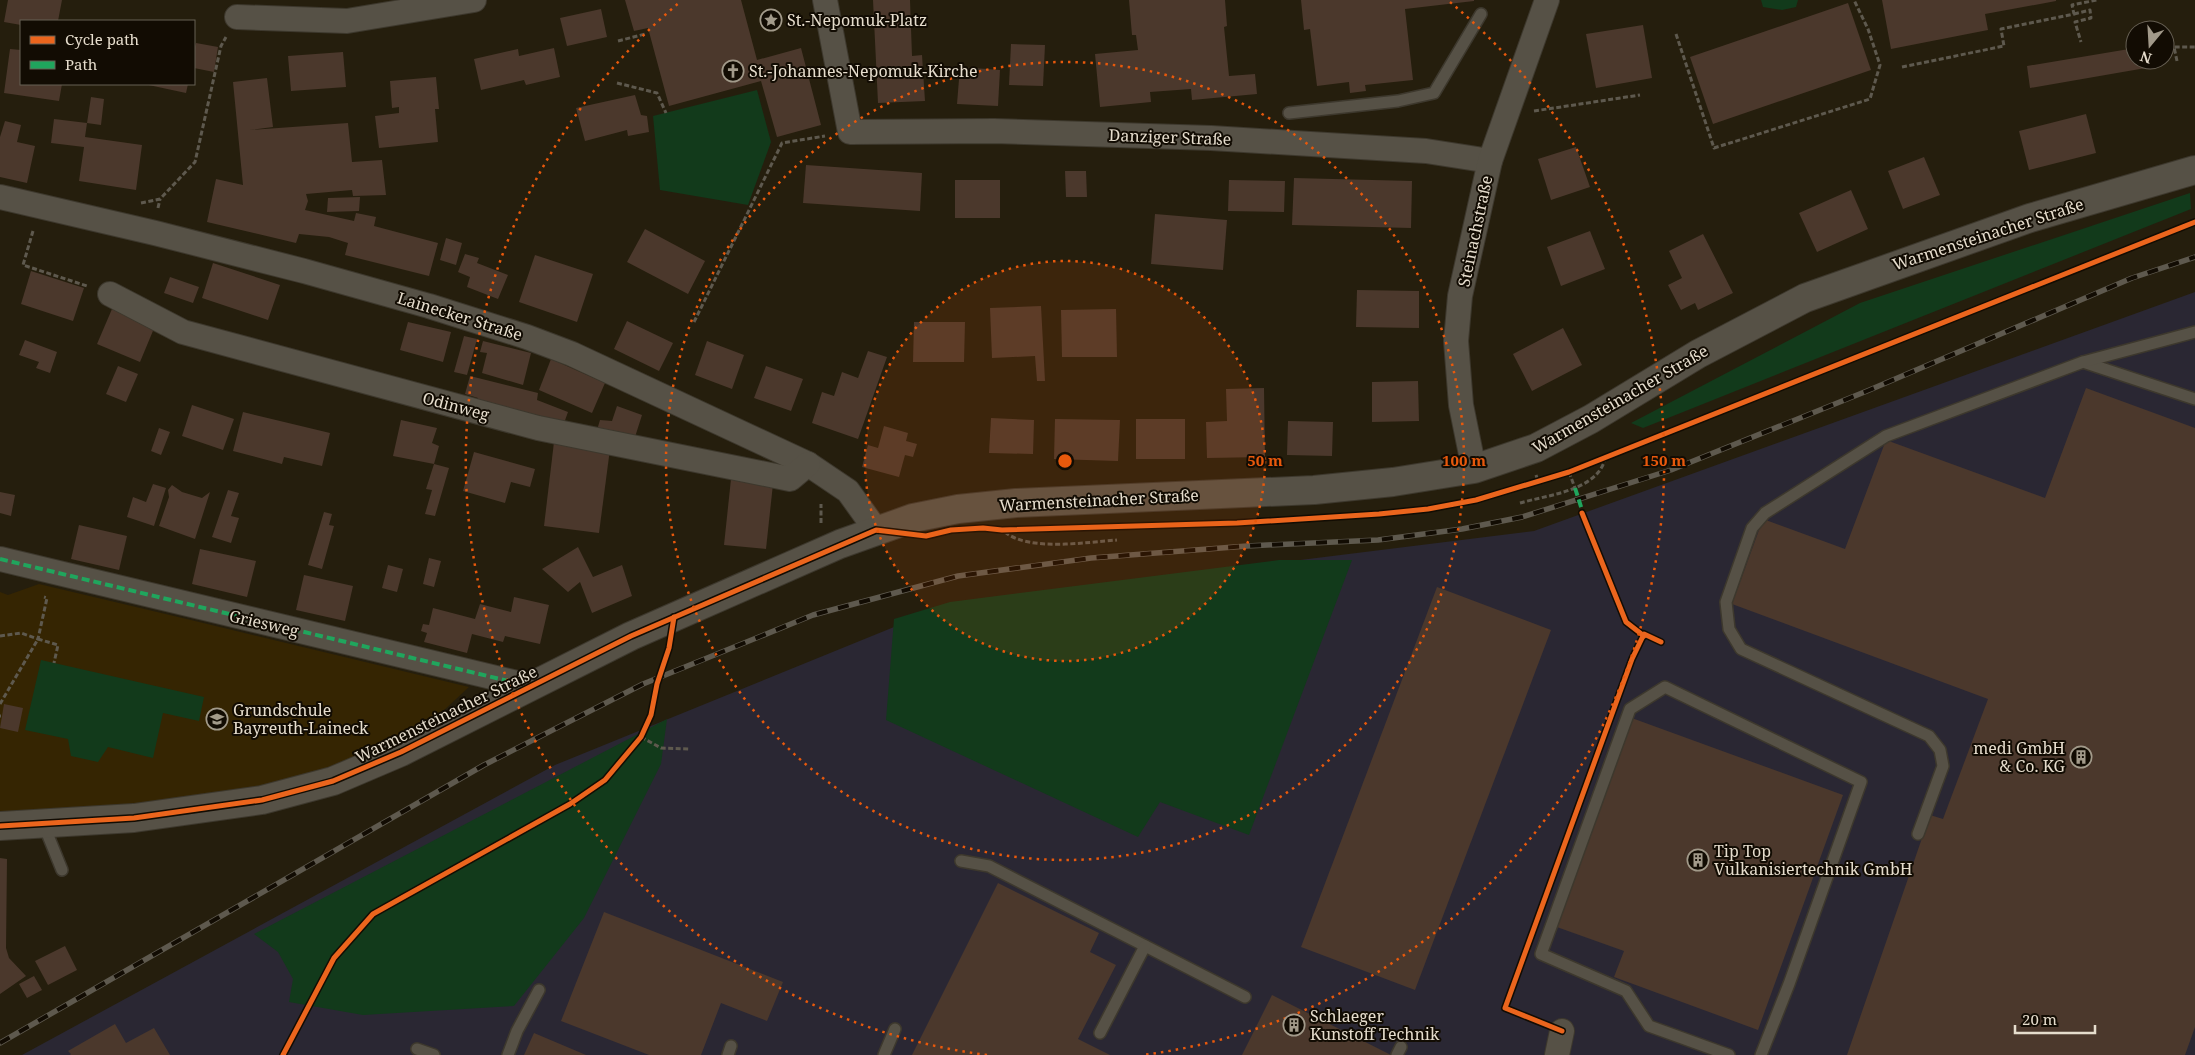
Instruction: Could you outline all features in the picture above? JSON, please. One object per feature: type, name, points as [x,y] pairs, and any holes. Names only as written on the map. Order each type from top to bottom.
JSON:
[{"type":"street","points":[[237,17],[346,21],[474,0]]},
{"type":"street","points":[[825,0],[850,132]]},
{"type":"street","name":"Steinachstraße","points":[[1474,470],[1460,405],[1456,341],[1460,296],[1490,161],[1547,0]]},
{"type":"street","name":"Danziger Straße","points":[[850,132],[994,131],[1211,138],[1426,150],[1490,161]]},
{"type":"street","name":"Warmensteinacher Straße","points":[[0,826],[134,818],[262,800],[324,783],[402,752],[631,636],[828,550],[876,530],[913,518],[958,509],[1016,503],[1314,490],[1393,482],[1474,470],[1536,448],[1591,419],[1698,354],[1805,298],[2030,218],[2195,170]]},
{"type":"street","name":"Lainecker Straße","points":[[0,197],[295,269],[429,306],[527,337],[572,354],[817,470],[848,491],[876,530]]},
{"type":"street","name":"Odinweg","points":[[110,294],[183,332],[538,428],[790,479],[817,470]]},
{"type":"street","name":"Griesweg","points":[[0,559],[197,608],[521,684],[527,689]]},
{"type":"street","points":[[1556,1055],[1562,1031]]},
{"type":"lane","points":[[1288,114],[1398,102],[1434,93],[1481,14]]},
{"type":"lane","points":[[1918,834],[1943,766],[1940,750],[1929,736],[1741,649],[1729,629],[1726,602],[1752,528],[1765,513],[1886,436],[2083,362],[2195,332]]},
{"type":"lane","points":[[2083,362],[2195,399]]},
{"type":"lane","points":[[1729,1055],[1649,1026],[1626,991],[1541,954],[1630,709],[1665,686],[1860,782],[1789,984],[1761,1055]]},
{"type":"lane","points":[[43,823],[62,870]]},
{"type":"lane","points":[[961,861],[989,866],[1245,997]]},
{"type":"lane","points":[[1100,1033],[1145,946]]},
{"type":"lane","points":[[508,1055],[517,1031],[540,990]]},
{"type":"lane","points":[[884,1055],[895,1029]]},
{"type":"lane","points":[[418,1049],[434,1055]]},
{"type":"path","points":[[1676,34],[1714,148],[1870,99],[1880,65],[1868,29],[1854,0]]},
{"type":"path","points":[[2074,14],[2072,5],[2097,0]]},
{"type":"path","points":[[1902,67],[2004,46],[2001,29],[2090,10],[2091,18],[2075,22],[2081,42]]},
{"type":"path","points":[[137,204],[160,199],[196,162],[221,46],[237,17]]},
{"type":"path","points":[[618,41],[645,34]]},
{"type":"path","points":[[2177,61],[2174,47],[2195,47]]},
{"type":"path","points":[[617,83],[657,93],[666,113]]},
{"type":"path","points":[[1506,115],[1640,96]]},
{"type":"path","points":[[694,322],[782,143],[850,132]]},
{"type":"path","points":[[41,207],[22,265],[110,294]]},
{"type":"path","points":[[1538,481],[1569,472],[1605,458],[2195,222]]},
{"type":"path","points":[[1520,503],[1575,488],[1595,478],[1603,468],[1605,458]]},
{"type":"path","points":[[817,470],[820,520],[828,550]]},
{"type":"path","points":[[1569,472],[1575,488]]},
{"type":"path","points":[[1002,530],[1011,537],[1038,542],[1063,544],[1117,540]]},
{"type":"path","points":[[0,704],[38,639],[47,598],[38,596]]},
{"type":"path","points":[[0,636],[21,633],[58,645],[54,663]]},
{"type":"path","points":[[641,737],[661,748],[690,749]]},
{"type":"shaded area","points":[[2195,292],[2195,1055],[22,1055],[555,765],[953,603],[1534,531]]},
{"type":"shaded area","name":"Grundschule Bayreuth-Laineck","points":[[39,584],[469,687],[400,751],[261,799],[0,824],[0,592],[8,595]]},
{"type":"green space","points":[[1761,0],[1798,0],[1796,7],[1782,10],[1763,7]]},
{"type":"green space","points":[[757,90],[771,142],[748,205],[660,190],[653,116]]},
{"type":"green space","points":[[2190,193],[2191,209],[1643,428],[1631,423],[1860,303]]},
{"type":"green space","points":[[1279,560],[1352,560],[1249,835],[1160,802],[1138,837],[886,720],[894,619],[950,602]]},
{"type":"green space","points":[[41,660],[204,697],[199,721],[163,713],[153,758],[108,747],[98,762],[71,756],[68,739],[25,730]]},
{"type":"green space","points":[[667,719],[661,764],[584,918],[514,1006],[363,1015],[289,1002],[293,979],[278,952],[254,934]]},
{"type":"building","points":[[8,0],[62,0],[58,20],[20,20],[20,25],[4,22]]},
{"type":"building","name":"St.-Johannes-Nepomuk-Kirche","points":[[625,0],[741,0],[757,60],[801,48],[821,125],[777,137],[761,81],[669,106],[648,28],[634,31]]},
{"type":"building","points":[[873,0],[910,0],[912,56],[922,55],[925,101],[878,103]]},
{"type":"building","points":[[1129,0],[1225,0],[1227,26],[1224,27],[1229,76],[1255,74],[1257,94],[1192,100],[1191,89],[1150,92],[1151,102],[1100,107],[1095,54],[1138,50],[1136,35],[1132,35]]},
{"type":"building","points":[[1301,0],[1474,1],[1405,9],[1413,80],[1365,85],[1366,91],[1350,93],[1349,82],[1317,86],[1310,29],[1304,30]]},
{"type":"building","points":[[1882,0],[2056,1],[1985,14],[1988,30],[1891,49]]},
{"type":"building","points":[[1848,3],[1871,70],[1713,124],[1690,57]]},
{"type":"building","points":[[601,9],[607,37],[567,46],[560,18]]},
{"type":"building","points":[[1643,25],[1652,78],[1596,88],[1586,34]]},
{"type":"building","points":[[196,43],[218,47],[214,72],[195,68]]},
{"type":"building","points":[[1011,44],[1045,45],[1043,86],[1009,85]]},
{"type":"building","points":[[554,48],[560,77],[526,85],[524,80],[481,90],[474,59],[518,49],[519,56]]},
{"type":"building","points":[[10,49],[20,50],[20,85],[62,85],[59,101],[4,93]]},
{"type":"building","points":[[2125,50],[2125,70],[2134,70],[2030,88],[2027,66]]},
{"type":"building","points":[[343,52],[346,87],[291,91],[288,56]]},
{"type":"building","points":[[960,67],[1000,70],[998,106],[957,104]]},
{"type":"building","points":[[436,77],[439,109],[435,109],[438,142],[379,148],[375,116],[399,113],[399,107],[392,108],[390,81]]},
{"type":"building","points":[[267,78],[273,127],[249,130],[348,123],[352,162],[382,160],[386,195],[353,196],[352,190],[306,194],[308,201],[305,210],[354,221],[356,213],[376,217],[374,226],[438,243],[429,276],[345,255],[348,243],[329,237],[299,234],[296,243],[207,222],[216,179],[243,185],[233,82]]},
{"type":"building","points":[[149,85],[188,85],[186,93]]},
{"type":"building","points":[[635,95],[641,115],[647,116],[649,132],[628,136],[627,130],[585,141],[576,108]]},
{"type":"building","points":[[91,97],[104,99],[101,125],[87,123]]},
{"type":"building","points":[[2086,114],[2096,153],[2029,170],[2019,131]]},
{"type":"building","points":[[54,119],[87,123],[85,137],[142,145],[136,190],[79,181],[84,147],[51,143]]},
{"type":"building","points":[[5,121],[21,125],[17,142],[35,146],[27,183],[0,177],[0,137]]},
{"type":"building","points":[[1576,147],[1590,187],[1551,200],[1538,159]]},
{"type":"building","points":[[1924,157],[1940,195],[1903,209],[1888,171]]},
{"type":"building","points":[[806,165],[922,173],[920,211],[803,203]]},
{"type":"building","points":[[1065,171],[1086,171],[1087,197],[1066,197]]},
{"type":"building","points":[[1294,178],[1412,181],[1411,228],[1292,225]]},
{"type":"building","points":[[955,180],[1000,180],[1000,218],[955,218]]},
{"type":"building","points":[[1229,180],[1285,181],[1284,212],[1228,211]]},
{"type":"building","points":[[1851,190],[1868,229],[1817,252],[1799,213]]},
{"type":"building","points":[[360,197],[359,211],[327,212],[328,198]]},
{"type":"building","points":[[1155,214],[1227,220],[1223,270],[1151,264]]},
{"type":"building","points":[[645,229],[705,261],[688,294],[627,262]]},
{"type":"building","points":[[1590,231],[1605,269],[1561,286],[1547,247]]},
{"type":"building","points":[[1703,234],[1733,293],[1698,310],[1695,303],[1681,310],[1668,285],[1682,278],[1669,251]]},
{"type":"building","points":[[446,238],[462,243],[456,265],[440,260]]},
{"type":"building","points":[[465,254],[479,258],[477,263],[508,275],[498,299],[467,287],[470,277],[458,272]]},
{"type":"building","points":[[535,255],[593,274],[577,322],[519,302]]},
{"type":"building","points":[[213,263],[280,285],[268,320],[202,298]]},
{"type":"building","points":[[31,271],[84,288],[73,321],[21,304]]},
{"type":"building","points":[[170,277],[199,287],[193,303],[164,293]]},
{"type":"building","points":[[1357,290],[1419,291],[1419,328],[1356,327]]},
{"type":"building","points":[[1041,306],[1045,381],[1037,381],[1035,356],[992,358],[990,308]]},
{"type":"building","points":[[112,309],[155,326],[140,362],[97,344]]},
{"type":"building","points":[[1116,309],[1117,357],[1062,357],[1061,310]]},
{"type":"building","points":[[627,321],[673,343],[659,371],[614,349]]},
{"type":"building","points":[[408,322],[451,332],[443,362],[400,350]]},
{"type":"building","points":[[914,322],[965,322],[964,362],[913,362]]},
{"type":"building","points":[[1563,328],[1582,365],[1532,391],[1513,354]]},
{"type":"building","points":[[464,336],[477,339],[467,375],[454,372]]},
{"type":"building","points":[[25,340],[57,352],[50,373],[36,368],[39,362],[19,355]]},
{"type":"building","points":[[483,341],[531,353],[523,385],[482,373],[487,353],[480,352]]},
{"type":"building","points":[[707,341],[744,355],[732,389],[695,375]]},
{"type":"building","points":[[868,351],[887,357],[858,439],[812,423],[822,392],[834,396],[842,372],[858,378]]},
{"type":"building","points":[[551,359],[605,383],[592,413],[539,390]]},
{"type":"building","points":[[118,366],[138,374],[126,402],[106,394]]},
{"type":"building","points":[[766,366],[803,379],[791,411],[754,398]]},
{"type":"building","points":[[470,376],[538,393],[537,400],[568,412],[563,426],[532,414],[531,416],[477,400],[478,398],[465,394]]},
{"type":"building","points":[[1418,381],[1419,421],[1372,422],[1372,382]]},
{"type":"building","points":[[1264,388],[1265,457],[1207,458],[1206,422],[1227,421],[1226,389]]},
{"type":"building","name":"medi GmbH & Co. KG","points":[[2086,388],[2195,428],[2195,1027],[2185,1055],[1847,1055],[1930,815],[1943,819],[1988,699],[1732,604],[1763,519],[1845,549],[1886,440],[2045,498]]},
{"type":"building","points":[[192,405],[234,419],[223,450],[182,436]]},
{"type":"building","points":[[617,406],[642,415],[635,437],[609,430],[597,430],[600,420],[612,421]]},
{"type":"building","points":[[243,412],[330,433],[322,466],[284,457],[282,464],[233,451]]},
{"type":"building","points":[[991,418],[1034,420],[1033,454],[989,453]]},
{"type":"building","points":[[1055,419],[1120,420],[1118,461],[1054,459]]},
{"type":"building","points":[[1136,419],[1185,419],[1185,459],[1136,459]]},
{"type":"building","points":[[401,420],[437,428],[432,443],[439,446],[434,464],[393,456]]},
{"type":"building","points":[[1288,421],[1333,422],[1332,456],[1287,455]]},
{"type":"building","points":[[884,426],[908,433],[906,441],[917,444],[913,457],[905,455],[899,477],[862,467],[868,445],[878,448]]},
{"type":"building","points":[[159,428],[170,432],[161,455],[151,451]]},
{"type":"building","points":[[554,442],[610,449],[599,533],[544,526]]},
{"type":"building","points":[[474,452],[535,469],[530,487],[511,482],[505,503],[463,491]]},
{"type":"building","points":[[434,464],[449,468],[435,516],[425,514],[432,490],[426,489]]},
{"type":"building","points":[[731,479],[773,484],[766,549],[724,545]]},
{"type":"building","points":[[153,484],[166,488],[154,526],[127,517],[133,497],[146,502]]},
{"type":"building","points":[[172,485],[182,492],[202,498],[210,492],[195,539],[159,526],[169,497],[168,490]]},
{"type":"building","points":[[228,490],[239,493],[231,516],[239,518],[231,543],[212,537]]},
{"type":"building","points":[[0,492],[15,495],[11,516],[0,513]]},
{"type":"building","points":[[324,512],[332,514],[329,525],[334,526],[322,569],[308,565]]},
{"type":"building","points":[[79,525],[127,536],[119,570],[71,559]]},
{"type":"building","points":[[578,547],[593,577],[622,565],[632,596],[592,613],[580,582],[568,592],[542,569]]},
{"type":"building","points":[[200,549],[256,561],[247,597],[192,584]]},
{"type":"building","points":[[429,558],[441,561],[434,587],[423,584]]},
{"type":"building","points":[[388,565],[403,569],[397,592],[382,588]]},
{"type":"building","points":[[304,575],[353,586],[345,621],[296,610]]},
{"type":"building","points":[[1437,587],[1551,630],[1415,990],[1301,947]]},
{"type":"building","points":[[514,597],[549,605],[540,644],[505,636],[503,642],[472,634],[467,653],[424,642],[427,633],[421,631],[423,624],[429,625],[433,608],[475,619],[480,604],[511,612]]},
{"type":"building","points":[[4,704],[23,708],[18,732],[0,728]]},
{"type":"building","name":"Tip Top Vulkanisiertechnik GmbH","points":[[1629,717],[1843,795],[1758,1030],[1614,977],[1624,951],[1554,926]]},
{"type":"building","points":[[0,858],[7,859],[6,948],[9,958],[26,976],[0,994]]},
{"type":"building","points":[[998,883],[1099,933],[1090,952],[1116,965],[1078,1039],[1110,1055],[912,1055]]},
{"type":"building","points":[[604,912],[783,982],[767,1021],[721,1003],[701,1055],[649,1055],[561,1021]]},
{"type":"building","points":[[65,946],[77,970],[48,985],[35,961]]},
{"type":"building","points":[[34,976],[42,990],[27,998],[19,984]]},
{"type":"building","name":"Schlaeger Kunstoff Technik","points":[[1272,995],[1391,1055],[1242,1055]]},
{"type":"building","points":[[115,1024],[126,1043],[154,1028],[170,1055],[70,1055],[68,1051]]},
{"type":"building","points":[[534,1033],[586,1055],[524,1055]]},
{"type":"railway","points":[[0,1043],[484,765],[643,684],[813,615],[958,576],[1091,558],[1247,546],[1378,540],[1462,529],[1522,517],[1671,470],[1867,391],[2132,278],[2195,257]]},
{"type":"marked path","points":[[1575,488],[1584,516]]},
{"type":"marked path","points":[[0,559],[521,684],[527,689]]},
{"type":"cycle path","points":[[0,826],[134,818],[262,800],[333,781],[401,752],[631,636],[876,530],[926,536],[951,530],[983,528],[1002,530],[1237,523],[1379,514],[1428,509],[1476,500],[1569,472],[2195,222]]},
{"type":"cycle path","points":[[1582,513],[1626,622],[1644,636]]},
{"type":"cycle path","points":[[283,1055],[334,958],[373,914],[570,804],[605,780],[641,737],[651,715],[657,684],[669,648],[674,617]]},
{"type":"cycle path","points":[[1562,1031],[1505,1008],[1632,659],[1644,634],[1661,642]]},
{"type":"place","name":"St.-Nepomuk-Platz","points":[[771,20]]},
{"type":"place","name":"St.-Johannes-Nepomuk-Kirche","points":[[733,71]]},
{"type":"place","name":"Grundschule Bayreuth-Laineck","points":[[217,719]]},
{"type":"place","name":"medi GmbH & Co. KG","points":[[2081,757]]},
{"type":"place","name":"Tip Top Vulkanisiertechnik GmbH","points":[[1698,860]]},
{"type":"place","name":"Schlaeger Kunstoff Technik","points":[[1294,1025]]}]
